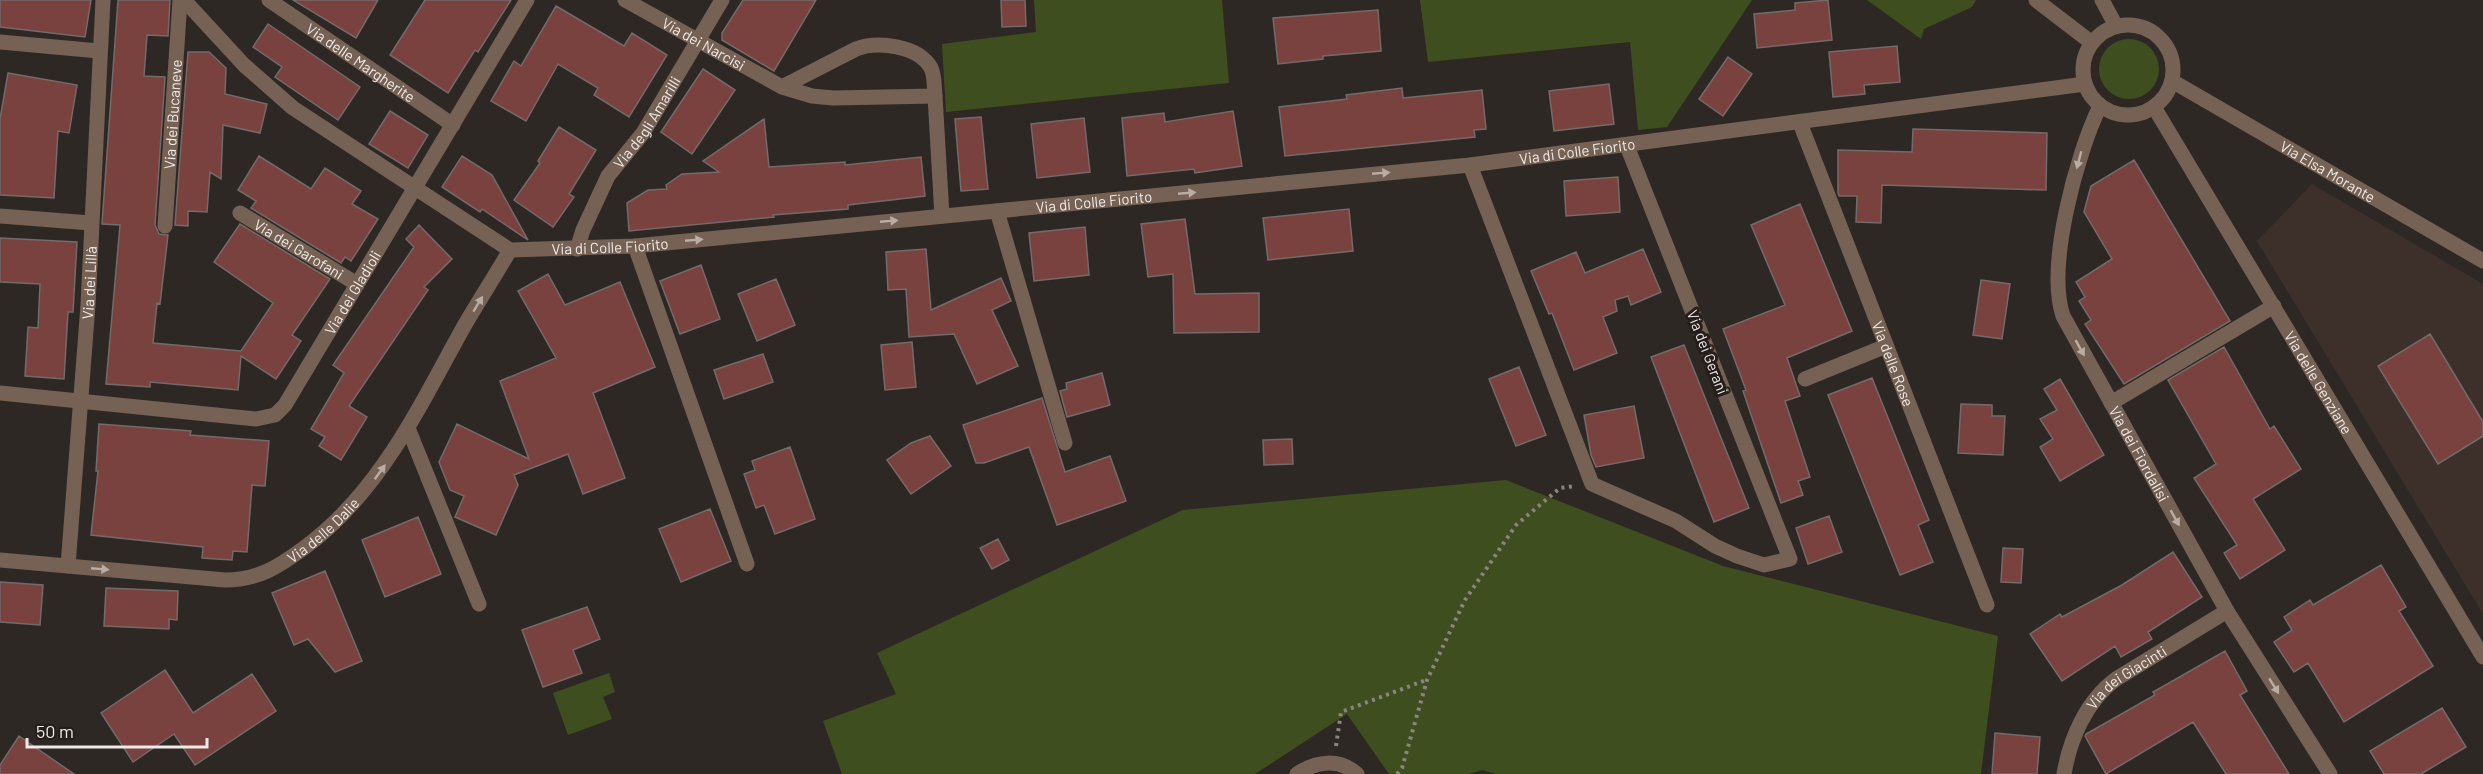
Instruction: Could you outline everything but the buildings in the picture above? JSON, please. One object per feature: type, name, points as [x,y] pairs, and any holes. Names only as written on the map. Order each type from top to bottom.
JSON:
[{"type":"street","name":"Via dei Lillà","points":[[68,566],[88,304],[103,0]]},
{"type":"street","points":[[182,0],[244,65],[293,108],[510,250]]},
{"type":"street","name":"Via dei Bucaneve","points":[[165,226],[182,0]]},
{"type":"street","name":"Via delle Margherite","points":[[269,0],[453,125]]},
{"type":"street","name":"Via dei Gladioli","points":[[0,393],[256,419],[270,417],[285,405],[527,0]]},
{"type":"street","name":"Via dei Narcisi","points":[[626,0],[782,87],[812,96],[833,98],[935,96]]},
{"type":"street","name":"Via degli Amarilli","points":[[577,249],[583,230],[608,176],[643,133],[722,0]]},
{"type":"street","points":[[2036,0],[2092,43]]},
{"type":"street","points":[[2102,0],[2116,26]]},
{"type":"street","points":[[2132,24],[2147,28],[2160,37],[2169,50],[2174,65],[2172,81],[2162,100],[2141,113],[2127,115],[2100,106],[2091,96],[2085,84],[2083,70],[2085,55],[2092,43],[2103,32],[2116,26],[2132,24]]},
{"type":"street","points":[[0,42],[99,51]]},
{"type":"street","points":[[782,87],[856,49],[869,45],[884,44],[915,54],[925,61],[933,75],[942,216]]},
{"type":"street","name":"Via Elsa Morante","points":[[2172,81],[2483,261]]},
{"type":"street","name":"Via di Colle Fiorito","points":[[510,250],[634,246],[1470,165],[2085,84]]},
{"type":"street","name":"Via dei Fiordalisi","points":[[2100,106],[2085,139],[2074,176],[2060,256],[2058,288],[2063,316],[2227,611],[2330,774]]},
{"type":"street","name":"Via delle Genziane","points":[[2154,107],[2483,657]]},
{"type":"street","name":"Via delle Rose","points":[[1800,123],[1987,605]]},
{"type":"street","name":"Via dei Gerani","points":[[1592,484],[1668,517],[1737,556],[1764,565],[1790,559],[1627,146]]},
{"type":"street","points":[[1470,165],[1592,484]]},
{"type":"street","points":[[997,211],[1065,443]]},
{"type":"street","name":"Via dei Garofani","points":[[240,213],[357,284]]},
{"type":"street","points":[[0,216],[91,223]]},
{"type":"street","points":[[634,246],[747,564]]},
{"type":"street","name":"Via delle Dalie","points":[[0,560],[225,580],[263,575],[309,545],[347,512],[379,472],[408,428],[510,250]]},
{"type":"street","points":[[2110,403],[2274,306]]},
{"type":"street","points":[[1805,379],[1886,346]]},
{"type":"street","points":[[408,428],[479,604]]},
{"type":"street","name":"Via dei Giacinti","points":[[2064,774],[2088,708],[2104,689],[2116,679],[2227,611]]},
{"type":"street","points":[[1297,774],[1311,766],[1334,762],[1357,774]]},
{"type":"path","points":[[1397,774],[1402,768],[1427,680],[1466,600],[1516,525],[1560,488],[1592,484]]},
{"type":"path","points":[[1334,762],[1341,712],[1427,680]]},
{"type":"shaded area","points":[[2312,184],[2483,284],[2483,614],[2257,241]]},
{"type":"green space","points":[[1034,0],[1222,0],[1229,83],[946,112],[942,44],[1036,32]]},
{"type":"green space","points":[[1420,0],[1752,0],[1667,127],[1638,130],[1630,42],[1428,62]]},
{"type":"green space","points":[[1867,0],[1976,0],[1972,7],[1924,29],[1921,39]]},
{"type":"green space","points":[[2129,39],[2146,44],[2154,52],[2159,69],[2154,86],[2146,94],[2129,99],[2112,94],[2104,86],[2099,69],[2104,52],[2112,44]]},
{"type":"green space","points":[[1506,480],[1723,566],[1998,636],[1981,774],[1496,774],[1482,770],[1469,774],[1389,774],[1347,714],[1255,774],[842,774],[823,721],[896,694],[877,653],[1183,510]]},
{"type":"green space","points":[[609,673],[615,692],[603,697],[612,719],[568,735],[553,693]]}]
